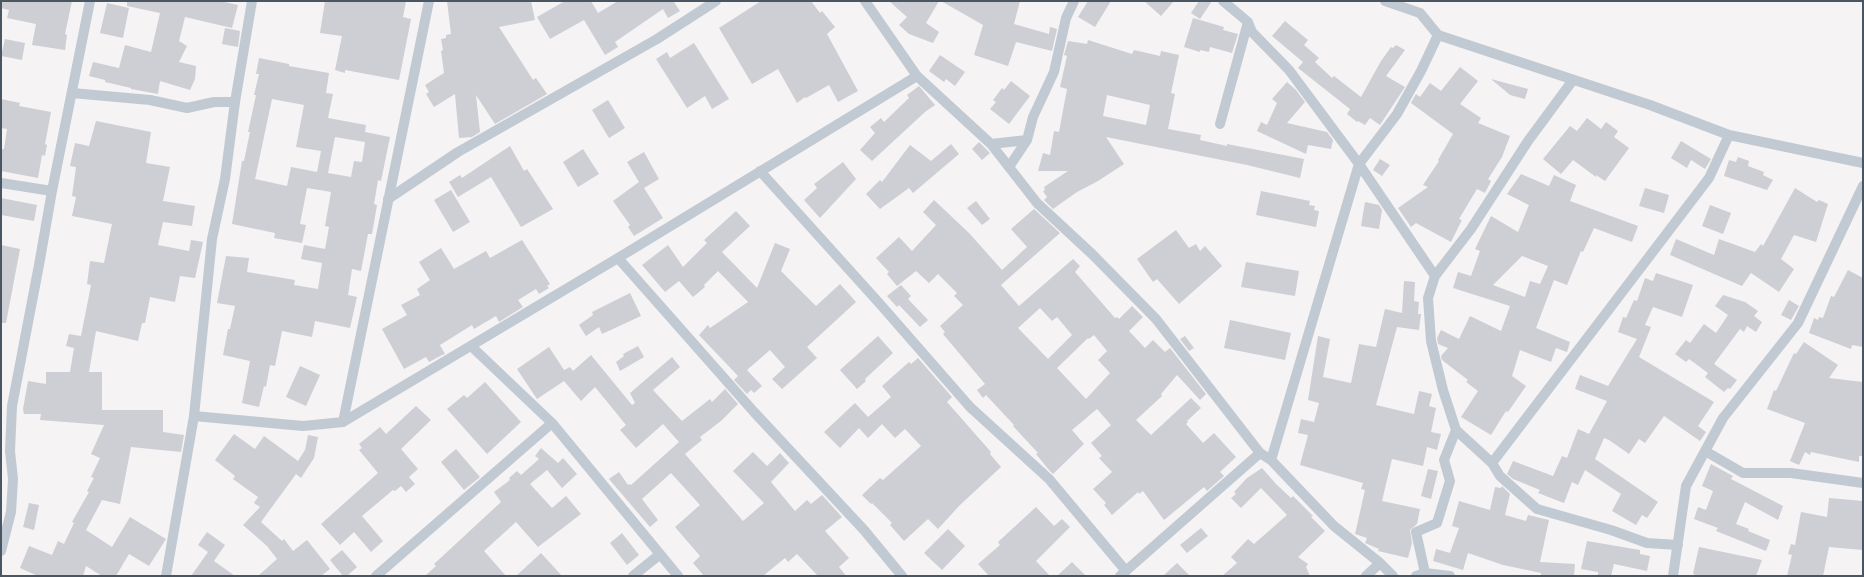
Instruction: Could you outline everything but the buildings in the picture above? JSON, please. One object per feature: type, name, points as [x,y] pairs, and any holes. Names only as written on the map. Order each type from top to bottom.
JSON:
[{"type":"street","points":[[1,551],[11,512],[13,480],[10,451],[12,406],[52,191],[90,1]]},
{"type":"street","points":[[166,576],[194,416],[212,239],[225,179],[234,102],[252,1]]},
{"type":"street","points":[[343,422],[429,1]]},
{"type":"street","points":[[388,199],[458,152],[657,39],[716,1]]},
{"type":"street","points":[[865,1],[917,76],[991,144],[1037,203],[1092,254],[1156,319],[1260,453],[1271,460],[1334,526],[1380,563],[1393,576]]},
{"type":"street","points":[[1009,167],[1027,140],[1033,117],[1054,72],[1066,18],[1074,1]]},
{"type":"street","points":[[1223,1],[1248,22],[1252,32],[1289,70],[1359,164],[1435,276]]},
{"type":"street","points":[[1385,1],[1420,13],[1438,35],[1650,105],[1729,135],[1863,163]]},
{"type":"street","points":[[1220,124],[1248,22]]},
{"type":"street","points":[[1271,460],[1359,164],[1397,114],[1421,72],[1438,35]]},
{"type":"street","points":[[194,416],[303,426],[343,422],[618,258],[917,76]]},
{"type":"street","points":[[1573,80],[1528,141],[1471,229],[1435,276],[1428,298],[1431,341],[1443,390],[1456,430],[1492,463],[1500,476],[1538,509],[1611,530],[1647,543],[1678,545]]},
{"type":"street","points":[[72,93],[150,100],[187,108],[214,102],[234,102]]},
{"type":"street","points":[[1492,463],[1709,178],[1729,135]]},
{"type":"street","points":[[991,144],[1027,140]]},
{"type":"street","points":[[760,172],[880,304],[970,407],[1049,479],[1123,573],[1260,453]]},
{"type":"street","points":[[1,183],[52,191]]},
{"type":"street","points":[[1672,576],[1686,486],[1723,418],[1798,323],[1863,186]]},
{"type":"street","points":[[618,258],[754,412],[864,530],[902,576]]},
{"type":"street","points":[[471,346],[552,423],[659,555],[678,576]]},
{"type":"street","points":[[376,576],[552,423]]},
{"type":"street","points":[[1450,576],[1421,575],[1416,532],[1437,523],[1450,481],[1444,460],[1456,430]]},
{"type":"street","points":[[1705,451],[1743,473],[1791,473],[1863,483]]},
{"type":"street","points":[[633,576],[659,555]]},
{"type":"street","points":[[1366,576],[1380,563]]}]
